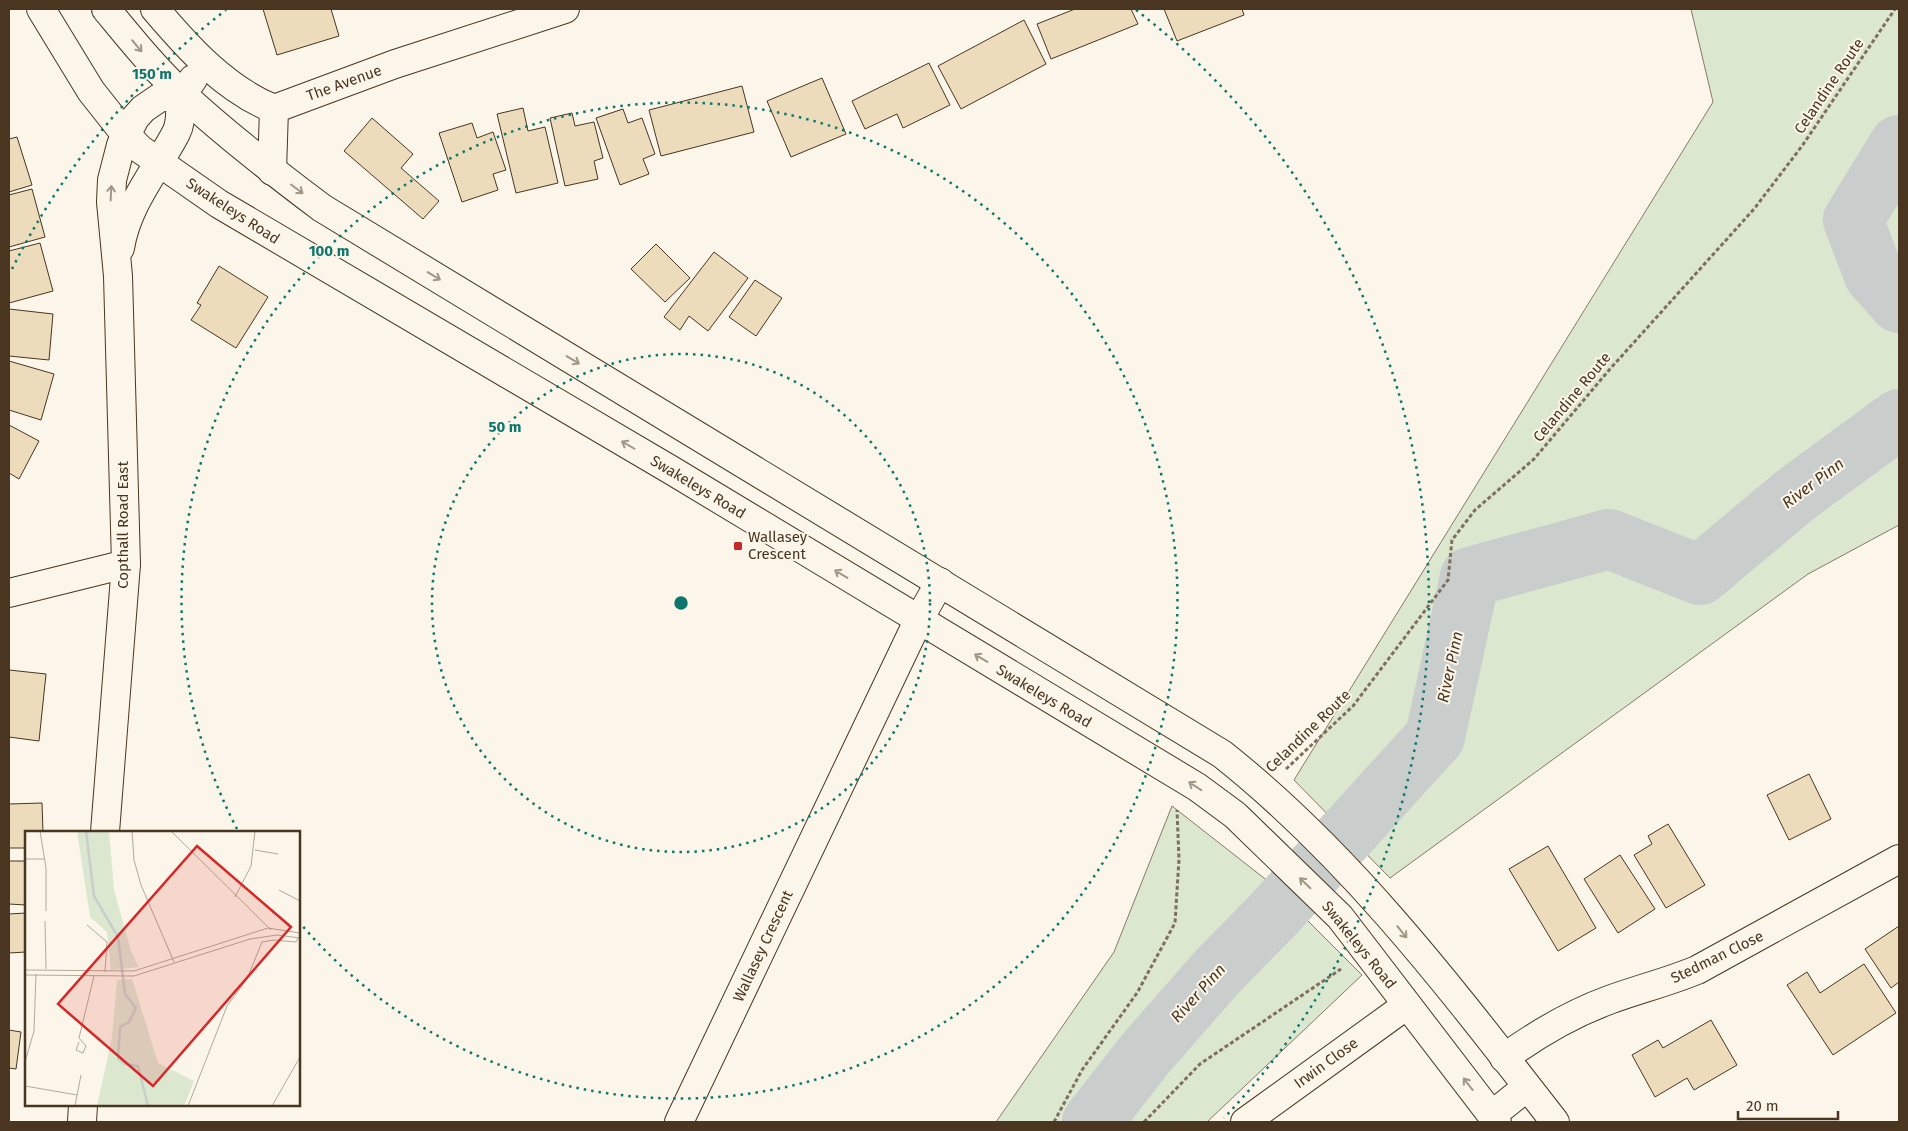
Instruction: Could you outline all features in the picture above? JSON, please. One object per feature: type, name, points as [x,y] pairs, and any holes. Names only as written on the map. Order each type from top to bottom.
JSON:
[{"type":"main road","name":"Swakeleys Road","points":[[41,9],[91,91],[125,134],[158,162],[219,204],[671,470],[918,621],[1197,787],[1234,815],[1340,917],[1494,1119]]},
{"type":"main road","points":[[106,9],[139,50],[182,94],[272,171],[330,213],[1222,754],[1265,788],[1371,894],[1555,1122]]},
{"type":"main road","points":[[154,9],[206,64],[232,87],[274,110],[272,171]]},
{"type":"main road","name":"The Avenue","points":[[274,110],[395,64],[565,9]]},
{"type":"main road","points":[[182,94],[206,64]]},
{"type":"main road","name":"Copthall Road East","points":[[105,831],[126,564],[118,276],[110,202],[112,180],[115,162],[125,134],[135,118],[150,102],[159,98],[182,94],[180,122],[130,214],[121,243],[118,276]]},
{"type":"main road","points":[[9,593],[126,564]]},
{"type":"main road","name":"Wallasey Crescent","points":[[679,1122],[918,621],[940,582]]},
{"type":"main road","name":"Stedman Close","points":[[1504,1058],[1543,1030],[1581,1012],[1697,970],[1899,859]]},
{"type":"main road","name":"Irwin Close","points":[[1245,1122],[1407,1005]]},
{"type":"main road","points":[[1494,1119],[1527,1087]]},
{"type":"main road","points":[[82,1122],[83,1106]]},
{"type":"path","name":"Celandine Route","points":[[1265,788],[1353,706],[1448,580],[1452,540],[1475,510],[1534,459],[1610,370],[1754,210],[1802,146],[1895,9]]},
{"type":"path","points":[[1054,1122],[1082,1070],[1137,993],[1175,923],[1179,859],[1177,811],[1197,787]]},
{"type":"path","points":[[1144,1122],[1200,1064],[1367,950]]},
{"type":"green space","points":[[1691,9],[1899,9],[1899,525],[1808,574],[1390,878],[1294,780],[1713,102]]},
{"type":"green space","points":[[1172,806],[1269,882],[1362,975],[1207,1122],[996,1122],[1114,952]]},
{"type":"building","points":[[263,9],[331,9],[339,36],[277,55]]},
{"type":"building","points":[[1075,9],[1131,9],[1138,24],[1051,59],[1037,24]]},
{"type":"building","points":[[1164,9],[1242,9],[1244,15],[1177,41]]},
{"type":"building","points":[[1024,20],[1046,64],[961,109],[938,66]]},
{"type":"building","points":[[929,63],[950,105],[903,128],[897,114],[865,129],[852,101]]},
{"type":"building","points":[[822,78],[846,134],[791,157],[767,101]]},
{"type":"building","points":[[742,86],[754,132],[661,156],[649,110]]},
{"type":"building","points":[[523,108],[528,131],[545,127],[558,183],[516,193],[497,114]]},
{"type":"building","points":[[623,109],[628,123],[642,118],[655,154],[643,159],[649,174],[620,185],[596,118]]},
{"type":"building","points":[[572,113],[575,126],[594,122],[603,158],[594,161],[598,179],[565,186],[550,118]]},
{"type":"building","points":[[372,118],[413,154],[401,168],[439,201],[423,219],[344,151]]},
{"type":"building","points":[[472,123],[477,138],[493,132],[506,170],[493,174],[498,190],[462,202],[439,133]]},
{"type":"building","points":[[17,137],[32,185],[9,192],[9,139]]},
{"type":"building","points":[[32,189],[45,237],[9,247],[9,195]]},
{"type":"building","points":[[40,243],[53,291],[9,303],[9,251]]},
{"type":"building","points":[[656,244],[690,278],[665,302],[631,269]]},
{"type":"building","points":[[714,252],[748,278],[708,331],[689,316],[680,330],[664,317]]},
{"type":"building","points":[[219,266],[268,297],[236,348],[191,320],[201,305],[197,303]]},
{"type":"building","points":[[755,280],[782,298],[756,336],[729,317]]},
{"type":"building","points":[[9,309],[53,314],[49,360],[9,356]]},
{"type":"building","points":[[9,361],[54,374],[41,420],[9,410]]},
{"type":"building","points":[[9,425],[39,441],[19,479],[9,473]]},
{"type":"building","points":[[9,670],[46,674],[39,741],[9,737]]},
{"type":"building","points":[[1809,774],[1831,819],[1789,840],[1767,795]]},
{"type":"building","points":[[42,803],[43,831],[25,831],[25,848],[9,848],[9,804]]},
{"type":"building","points":[[1668,824],[1705,885],[1666,908],[1634,855],[1652,844],[1648,836]]},
{"type":"building","points":[[1548,846],[1596,928],[1558,951],[1509,869]]},
{"type":"building","points":[[1620,855],[1655,909],[1618,933],[1584,879]]},
{"type":"building","points":[[9,861],[25,861],[25,905],[9,904]]},
{"type":"building","points":[[25,913],[25,952],[9,953],[9,914]]},
{"type":"building","points":[[1899,926],[1899,982],[1891,988],[1865,949]]},
{"type":"building","points":[[1864,964],[1896,1013],[1833,1055],[1787,985],[1807,972],[1820,993]]},
{"type":"building","points":[[1711,1020],[1737,1065],[1694,1090],[1687,1078],[1655,1097],[1632,1055],[1658,1040],[1663,1048]]},
{"type":"building","points":[[9,1030],[21,1032],[16,1069],[9,1068]]},
{"type":"waterway","name":"River Pinn","points":[[1899,145],[1853,220],[1874,275],[1899,303]]},
{"type":"waterway","name":"River Pinn","points":[[1092,1122],[1146,1053],[1217,972],[1272,916],[1435,737],[1470,577],[1609,539],[1700,575],[1794,496],[1899,419]]},
{"type":"place","name":"Wallasey Crescent","points":[[738,546]]}]
